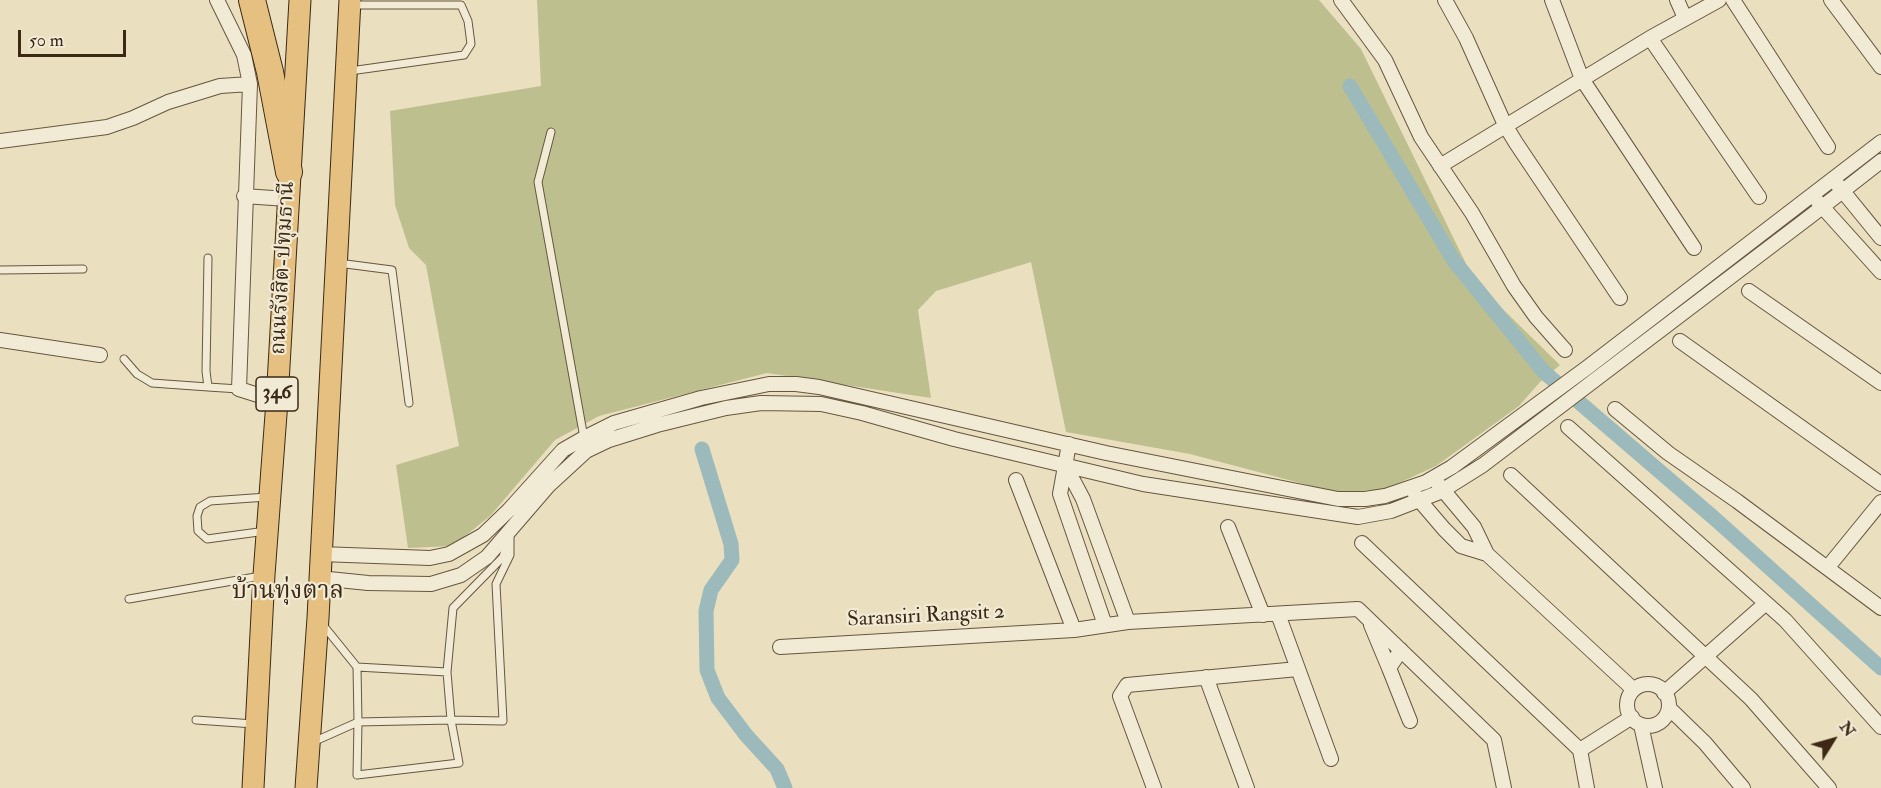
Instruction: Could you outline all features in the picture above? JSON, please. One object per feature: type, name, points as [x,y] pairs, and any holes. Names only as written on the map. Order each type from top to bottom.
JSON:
[{"type":"highway","points":[[252,0],[270,72],[289,172]]},
{"type":"main road","name":"ถนนรังสิต-ปทุมธานี","points":[[253,788],[300,0]]},
{"type":"main road","name":"346","points":[[306,788],[318,618],[327,579],[335,262],[350,3]]},
{"type":"street","points":[[217,0],[244,55],[250,84],[244,196],[239,389],[277,401]]},
{"type":"street","points":[[1341,0],[1385,60],[1421,137],[1472,213],[1514,286],[1536,317],[1565,350]]},
{"type":"street","points":[[1445,0],[1467,38],[1505,125],[1620,298]]},
{"type":"street","points":[[1552,0],[1582,80],[1694,248]]},
{"type":"street","points":[[1677,0],[1685,18]]},
{"type":"street","points":[[1440,166],[1650,38],[1719,0]]},
{"type":"street","points":[[1733,0],[1828,147]]},
{"type":"street","points":[[1832,0],[1881,67]]},
{"type":"street","points":[[1650,38],[1759,197]]},
{"type":"street","points":[[0,141],[107,127],[168,102],[220,86],[250,84]]},
{"type":"street","points":[[328,555],[430,558],[449,554],[483,535],[563,450],[584,438],[614,423],[701,398],[769,384],[819,387],[1189,470],[1338,499],[1386,496],[1433,478],[1452,467],[1578,375],[1881,142]]},
{"type":"street","points":[[327,579],[368,584],[431,584],[461,575],[487,557],[549,485],[586,451],[609,440],[657,424],[726,408],[761,403],[821,404],[954,439],[1143,483],[1358,517],[1391,511],[1443,490],[1483,465],[1822,208],[1881,160]]},
{"type":"street","points":[[1833,179],[1881,238]]},
{"type":"street","points":[[1812,195],[1881,272]]},
{"type":"street","points":[[244,196],[287,199]]},
{"type":"street","points":[[1749,291],[1881,382]]},
{"type":"street","points":[[0,340],[100,354]]},
{"type":"street","points":[[1680,341],[1881,484]]},
{"type":"street","points":[[1615,410],[1668,453],[1828,567],[1881,608]]},
{"type":"street","points":[[952,417],[954,439]]},
{"type":"street","points":[[1568,427],[1785,620],[1881,727]]},
{"type":"street","points":[[1069,444],[1060,494],[1105,626]]},
{"type":"street","points":[[1065,465],[1083,499],[1128,622]]},
{"type":"street","points":[[1187,490],[1189,470]]},
{"type":"street","points":[[1511,475],[1751,699],[1829,788]]},
{"type":"street","points":[[1433,478],[1474,527],[1487,554],[1633,688]]},
{"type":"street","points":[[1016,480],[1074,630]]},
{"type":"street","points":[[1410,487],[1461,546],[1487,554]]},
{"type":"street","points":[[1828,567],[1881,502]]},
{"type":"street","points":[[498,521],[510,532]]},
{"type":"street","points":[[1228,527],[1263,615]]},
{"type":"street","points":[[1362,543],[1580,750],[1587,788]]},
{"type":"street","points":[[1664,693],[1766,603]]},
{"type":"street","name":"Saransiri Rangsit 2","points":[[780,647],[1074,630],[1128,622],[1358,609],[1494,740],[1504,788]]},
{"type":"street","points":[[1278,614],[1331,759]]},
{"type":"street","points":[[1369,620],[1410,721]]},
{"type":"street","points":[[1389,668],[1401,650]]},
{"type":"street","points":[[1154,788],[1120,696],[1127,685],[1298,669]]},
{"type":"street","points":[[1206,677],[1247,788]]},
{"type":"street","points":[[1580,750],[1636,721],[1654,726],[1664,720],[1670,703],[1664,693],[1655,686],[1646,684],[1633,688],[1627,704],[1636,721],[1655,788]]},
{"type":"street","points":[[1669,708],[1705,743],[1743,788]]},
{"type":"lane","points":[[346,71],[464,55],[471,44],[468,21],[461,5],[350,3]]},
{"type":"lane","points":[[551,132],[538,182],[584,438]]},
{"type":"lane","points":[[208,258],[206,371],[208,387]]},
{"type":"lane","points":[[335,262],[392,270],[409,403]]},
{"type":"lane","points":[[0,270],[83,269]]},
{"type":"lane","points":[[124,359],[136,374],[152,383],[239,389]]},
{"type":"lane","points":[[267,531],[207,539],[198,531],[197,516],[200,507],[210,501],[270,497]]},
{"type":"lane","points":[[318,618],[357,667],[357,775],[459,763],[447,672],[453,608],[503,557],[510,532]]},
{"type":"lane","points":[[308,744],[358,722],[503,721],[496,584],[510,555],[510,532]]},
{"type":"lane","points":[[129,598],[264,575]]},
{"type":"lane","points":[[357,667],[447,672]]},
{"type":"lane","points":[[196,720],[256,724]]},
{"type":"green space","points":[[537,0],[1319,0],[1361,49],[1475,282],[1560,365],[1540,382],[1519,406],[1436,466],[1386,489],[1338,493],[1190,454],[1066,432],[1031,262],[936,291],[918,310],[931,398],[767,373],[599,416],[555,440],[491,515],[453,546],[408,548],[396,465],[459,446],[426,265],[409,248],[395,205],[390,111],[541,86]]},
{"type":"waterway","points":[[1350,86],[1454,261],[1544,372],[1714,518],[1881,668]]},
{"type":"waterway","points":[[702,449],[731,544],[732,560],[711,590],[706,611],[707,670],[718,698],[746,735],[777,769],[785,788]]},
{"type":"district","name":"บ้านทุ่งตาล","points":[[288,593]]}]
